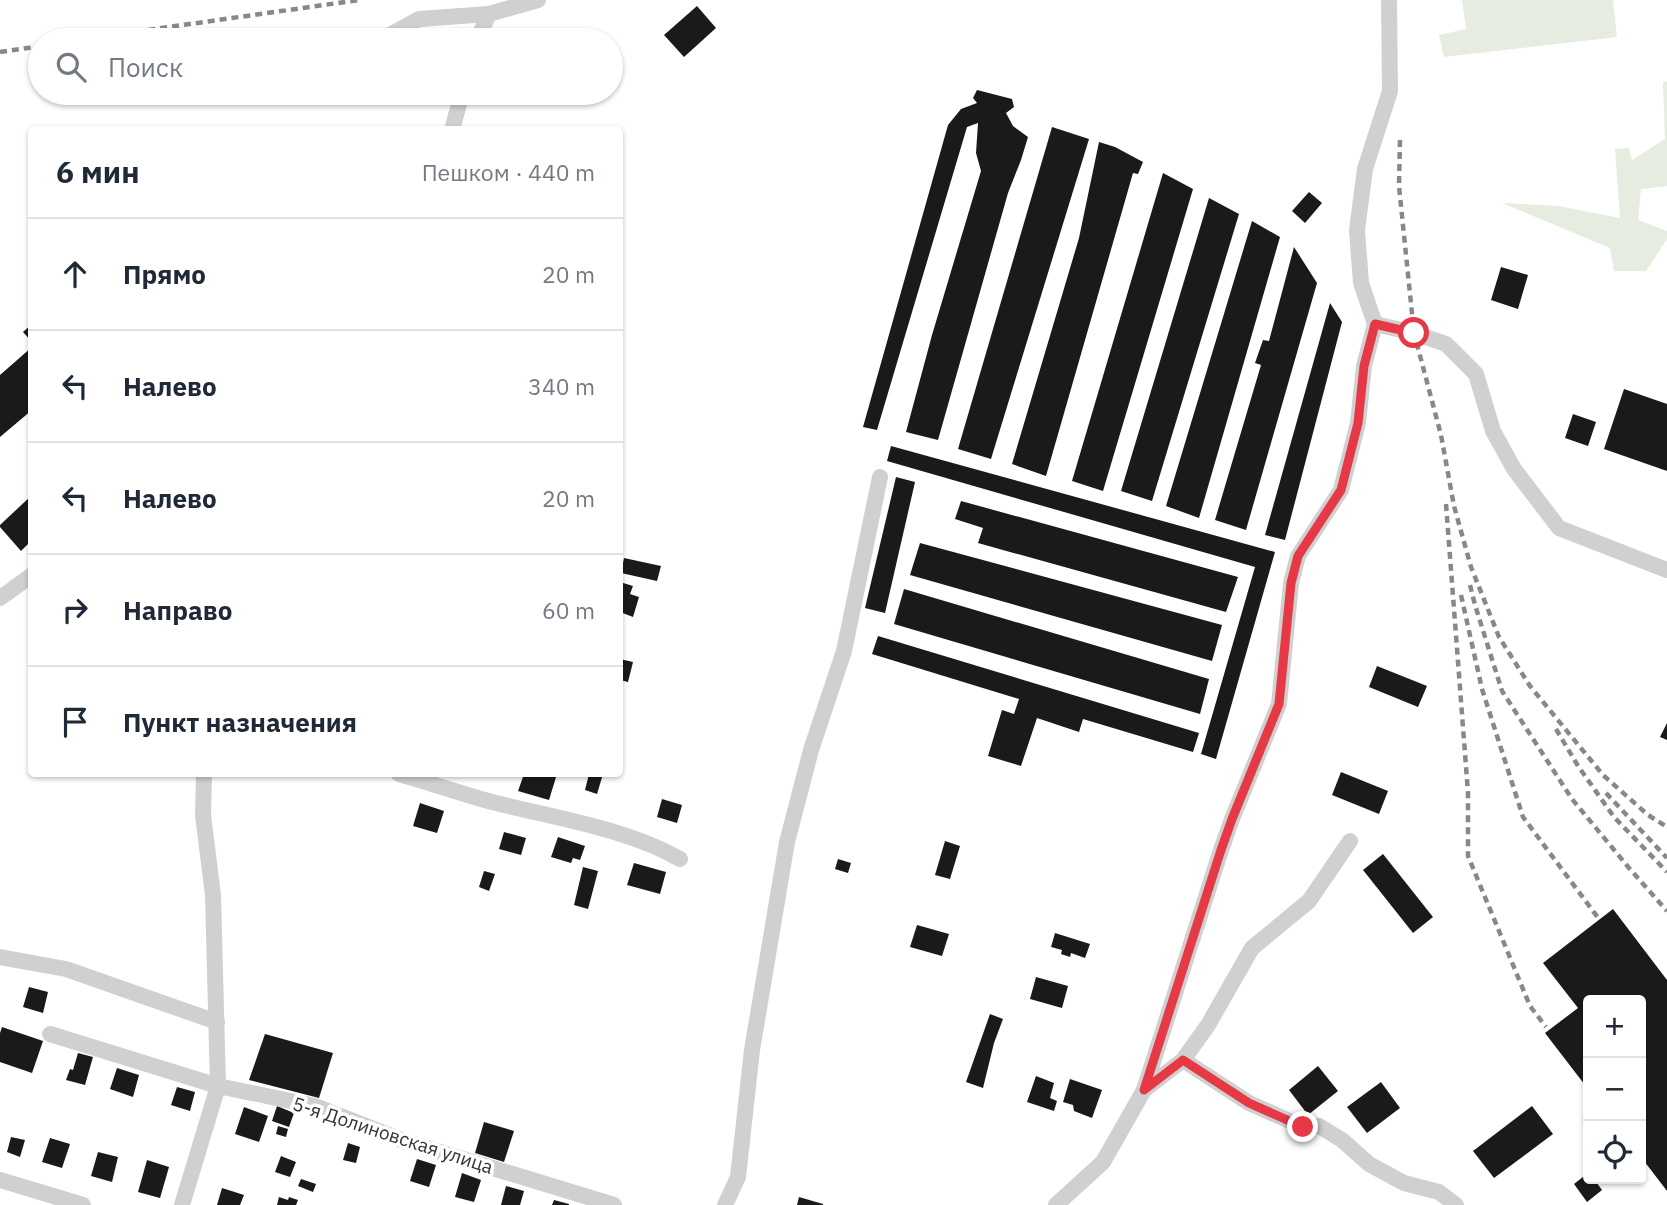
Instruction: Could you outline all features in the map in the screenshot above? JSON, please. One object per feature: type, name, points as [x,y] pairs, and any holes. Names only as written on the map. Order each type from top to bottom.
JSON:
[{"type":"street","points":[[403,28],[419,19],[488,14],[538,0]]},
{"type":"street","points":[[1056,1205],[1103,1162],[1144,1090],[1224,839],[1279,704],[1291,583],[1298,556],[1341,490],[1358,423],[1364,366],[1375,324],[1361,284],[1357,230],[1365,169],[1390,92],[1389,0]]},
{"type":"street","points":[[482,28],[488,14]]},
{"type":"street","points":[[453,126],[459,105]]},
{"type":"street","points":[[1375,324],[1446,344],[1476,374],[1493,431],[1514,469],[1559,528],[1667,570]]},
{"type":"street","points":[[725,1205],[738,1177],[752,1051],[787,842],[810,750],[844,651],[880,477]]},
{"type":"street","points":[[0,598],[28,579]]},
{"type":"street","points":[[183,1205],[218,1086],[213,895],[203,814],[204,777]]},
{"type":"street","points":[[409,777],[494,803],[595,827],[664,850],[680,859]]},
{"type":"street","points":[[1144,1090],[1183,1060],[1209,1024],[1252,948],[1309,901],[1350,841]]},
{"type":"street","points":[[0,957],[66,969],[217,1022]]},
{"type":"street","name":"5-я Долиновская улица","points":[[50,1034],[218,1086],[315,1106],[404,1141],[614,1205]]},
{"type":"street","points":[[1183,1060],[1249,1103],[1303,1127],[1319,1126],[1342,1140],[1369,1164],[1404,1183],[1439,1192],[1456,1205]]},
{"type":"street","points":[[0,1180],[83,1205]]},
{"type":"shaded area","points":[[1462,0],[1613,0],[1617,37],[1444,57],[1439,35],[1466,29]]},
{"type":"shaded area","points":[[1667,81],[1667,186],[1641,189],[1638,220],[1667,231],[1667,239],[1646,271],[1614,271],[1610,248],[1502,203],[1558,206],[1620,218],[1615,149],[1629,148],[1632,160],[1665,139],[1663,83]]},
{"type":"building","points":[[697,6],[716,28],[684,57],[664,35]]},
{"type":"building","points":[[977,90],[1012,99],[1014,107],[1006,113],[1013,126],[1028,137],[1008,193],[938,440],[906,432],[981,171],[976,153],[978,123],[967,127],[877,430],[863,427],[948,125],[961,109],[977,103],[973,98]]},
{"type":"building","points":[[1052,127],[1089,139],[991,459],[958,449]]},
{"type":"building","points":[[1099,142],[1143,162],[1138,174],[1133,173],[1046,476],[1012,464],[1079,238]]},
{"type":"building","points":[[1163,173],[1193,189],[1103,491],[1072,481]]},
{"type":"building","points":[[1309,192],[1322,203],[1305,223],[1292,211]]},
{"type":"building","points":[[1209,198],[1239,214],[1152,501],[1121,491]]},
{"type":"building","points":[[1252,221],[1280,237],[1199,518],[1166,506]]},
{"type":"building","points":[[1294,247],[1317,283],[1246,530],[1215,520],[1261,365],[1255,363],[1263,340],[1269,341]]},
{"type":"building","points":[[1501,267],[1528,275],[1518,309],[1491,300]]},
{"type":"building","points":[[1330,303],[1342,322],[1285,540],[1265,535]]},
{"type":"building","points":[[28,350],[28,413],[0,437],[0,375]]},
{"type":"building","points":[[1624,389],[1667,404],[1667,471],[1604,449]]},
{"type":"building","points":[[1573,414],[1596,422],[1588,446],[1565,438]]},
{"type":"building","points":[[891,446],[1275,552],[1216,759],[1201,754],[1255,567],[887,461]]},
{"type":"building","points":[[896,477],[915,482],[885,613],[865,608]]},
{"type":"building","points":[[28,499],[28,544],[21,551],[0,525]]},
{"type":"building","points":[[961,501],[1238,577],[1226,612],[978,543],[983,528],[955,519]]},
{"type":"building","points":[[920,543],[1222,625],[1212,661],[910,575]]},
{"type":"building","points":[[624,558],[661,566],[657,581],[623,573]]},
{"type":"building","points":[[623,583],[633,586],[630,594],[639,597],[633,617],[623,613]]},
{"type":"building","points":[[904,589],[1209,679],[1200,714],[894,624]]},
{"type":"building","points":[[878,636],[1199,733],[1193,752],[1083,719],[1079,732],[1037,718],[1021,766],[988,756],[1002,710],[1014,714],[1019,699],[872,654]]},
{"type":"building","points":[[623,660],[633,662],[628,682],[623,681]]},
{"type":"building","points":[[1377,666],[1427,686],[1418,707],[1369,687]]},
{"type":"building","points":[[1667,723],[1667,740],[1660,737]]},
{"type":"building","points":[[1341,772],[1388,791],[1379,814],[1332,795]]},
{"type":"building","points":[[523,777],[556,777],[549,800],[518,791]]},
{"type":"building","points":[[588,777],[602,777],[597,794],[585,790]]},
{"type":"building","points":[[662,799],[682,805],[677,823],[657,817]]},
{"type":"building","points":[[420,803],[444,811],[437,833],[413,826]]},
{"type":"building","points":[[504,832],[526,838],[521,855],[499,849]]},
{"type":"building","points":[[558,837],[585,846],[580,860],[573,858],[571,863],[551,857]]},
{"type":"building","points":[[945,841],[960,846],[950,879],[935,875]]},
{"type":"building","points":[[1383,854],[1433,917],[1413,933],[1363,870]]},
{"type":"building","points":[[838,859],[851,863],[848,873],[835,869]]},
{"type":"building","points":[[634,863],[666,872],[660,894],[627,885]]},
{"type":"building","points":[[583,867],[598,871],[588,909],[574,905]]},
{"type":"building","points":[[484,871],[495,874],[489,891],[479,887]]},
{"type":"building","points":[[1613,909],[1667,980],[1667,1191],[1646,1164],[1646,995],[1583,995],[1583,1082],[1545,1033],[1578,1008],[1543,963]]},
{"type":"building","points":[[917,925],[949,934],[942,956],[910,947]]},
{"type":"building","points":[[1055,933],[1090,944],[1085,958],[1071,953],[1070,957],[1061,954],[1062,950],[1051,947]]},
{"type":"building","points":[[1036,977],[1068,986],[1062,1008],[1030,999]]},
{"type":"building","points":[[29,987],[48,992],[43,1013],[23,1007]]},
{"type":"building","points":[[990,1014],[1003,1019],[983,1088],[966,1082]]},
{"type":"building","points":[[2,1027],[43,1041],[32,1073],[0,1062]]},
{"type":"building","points":[[265,1034],[333,1053],[319,1098],[249,1080]]},
{"type":"building","points":[[78,1053],[93,1057],[85,1085],[66,1080],[70,1069],[73,1070]]},
{"type":"building","points":[[1318,1066],[1338,1091],[1308,1115],[1289,1090]]},
{"type":"building","points":[[117,1068],[139,1075],[133,1097],[110,1089]]},
{"type":"building","points":[[1036,1076],[1054,1083],[1050,1098],[1057,1101],[1054,1111],[1027,1102]]},
{"type":"building","points":[[1070,1079],[1102,1090],[1092,1118],[1074,1111],[1073,1105],[1063,1102]]},
{"type":"building","points":[[1381,1082],[1400,1108],[1367,1133],[1347,1107]]},
{"type":"building","points":[[177,1087],[195,1092],[190,1111],[171,1105]]},
{"type":"building","points":[[277,1106],[294,1113],[289,1127],[272,1121]]},
{"type":"building","points":[[1532,1106],[1553,1134],[1494,1178],[1473,1151]]},
{"type":"building","points":[[244,1107],[268,1116],[259,1142],[235,1134]]},
{"type":"building","points":[[484,1122],[514,1131],[504,1162],[475,1153]]},
{"type":"building","points":[[278,1126],[288,1129],[286,1137],[276,1134]]},
{"type":"building","points":[[11,1137],[25,1140],[20,1157],[7,1152]]},
{"type":"building","points":[[50,1138],[70,1144],[62,1168],[42,1162]]},
{"type":"building","points":[[348,1143],[360,1147],[356,1163],[343,1160]]},
{"type":"building","points":[[98,1152],[118,1157],[112,1182],[91,1176]]},
{"type":"building","points":[[281,1156],[296,1162],[290,1177],[275,1172]]},
{"type":"building","points":[[417,1159],[436,1165],[429,1187],[410,1181]]},
{"type":"building","points":[[147,1160],[169,1167],[160,1198],[138,1192]]},
{"type":"building","points":[[462,1173],[481,1180],[474,1202],[455,1197]]},
{"type":"building","points":[[1583,1177],[1583,1184],[1598,1184],[1602,1190],[1587,1202],[1574,1184]]},
{"type":"building","points":[[301,1179],[316,1184],[313,1192],[298,1186]]},
{"type":"building","points":[[506,1186],[524,1191],[520,1205],[501,1205]]},
{"type":"building","points":[[222,1188],[244,1195],[240,1205],[217,1205]]},
{"type":"building","points":[[279,1197],[298,1200],[296,1205],[277,1205]]},
{"type":"building","points":[[799,1197],[823,1204],[823,1205],[797,1205]]},
{"type":"building","points":[[554,1200],[569,1204],[569,1205],[552,1205]]},
{"type":"railway","points":[[162,28],[359,0]]},
{"type":"railway","points":[[0,52],[28,48]]},
{"type":"railway","points":[[1400,140],[1399,186],[1414,333],[1471,567],[1499,637],[1530,686],[1603,775],[1648,815],[1667,827]]},
{"type":"railway","points":[[1446,504],[1468,793],[1468,856],[1530,1006],[1546,1027]]},
{"type":"railway","points":[[1470,585],[1502,691],[1572,799],[1667,911]]},
{"type":"railway","points":[[1461,595],[1482,689],[1523,817],[1599,919]]},
{"type":"railway","points":[[1556,729],[1614,817],[1667,872]]},
{"type":"railway","points":[[1606,793],[1667,858]]},
{"type":"route","points":[[1303,1127],[1249,1103],[1183,1060],[1144,1090],[1221,850],[1279,704],[1291,583],[1298,556],[1341,490],[1358,423],[1364,366],[1375,324],[1414,333]]}]
